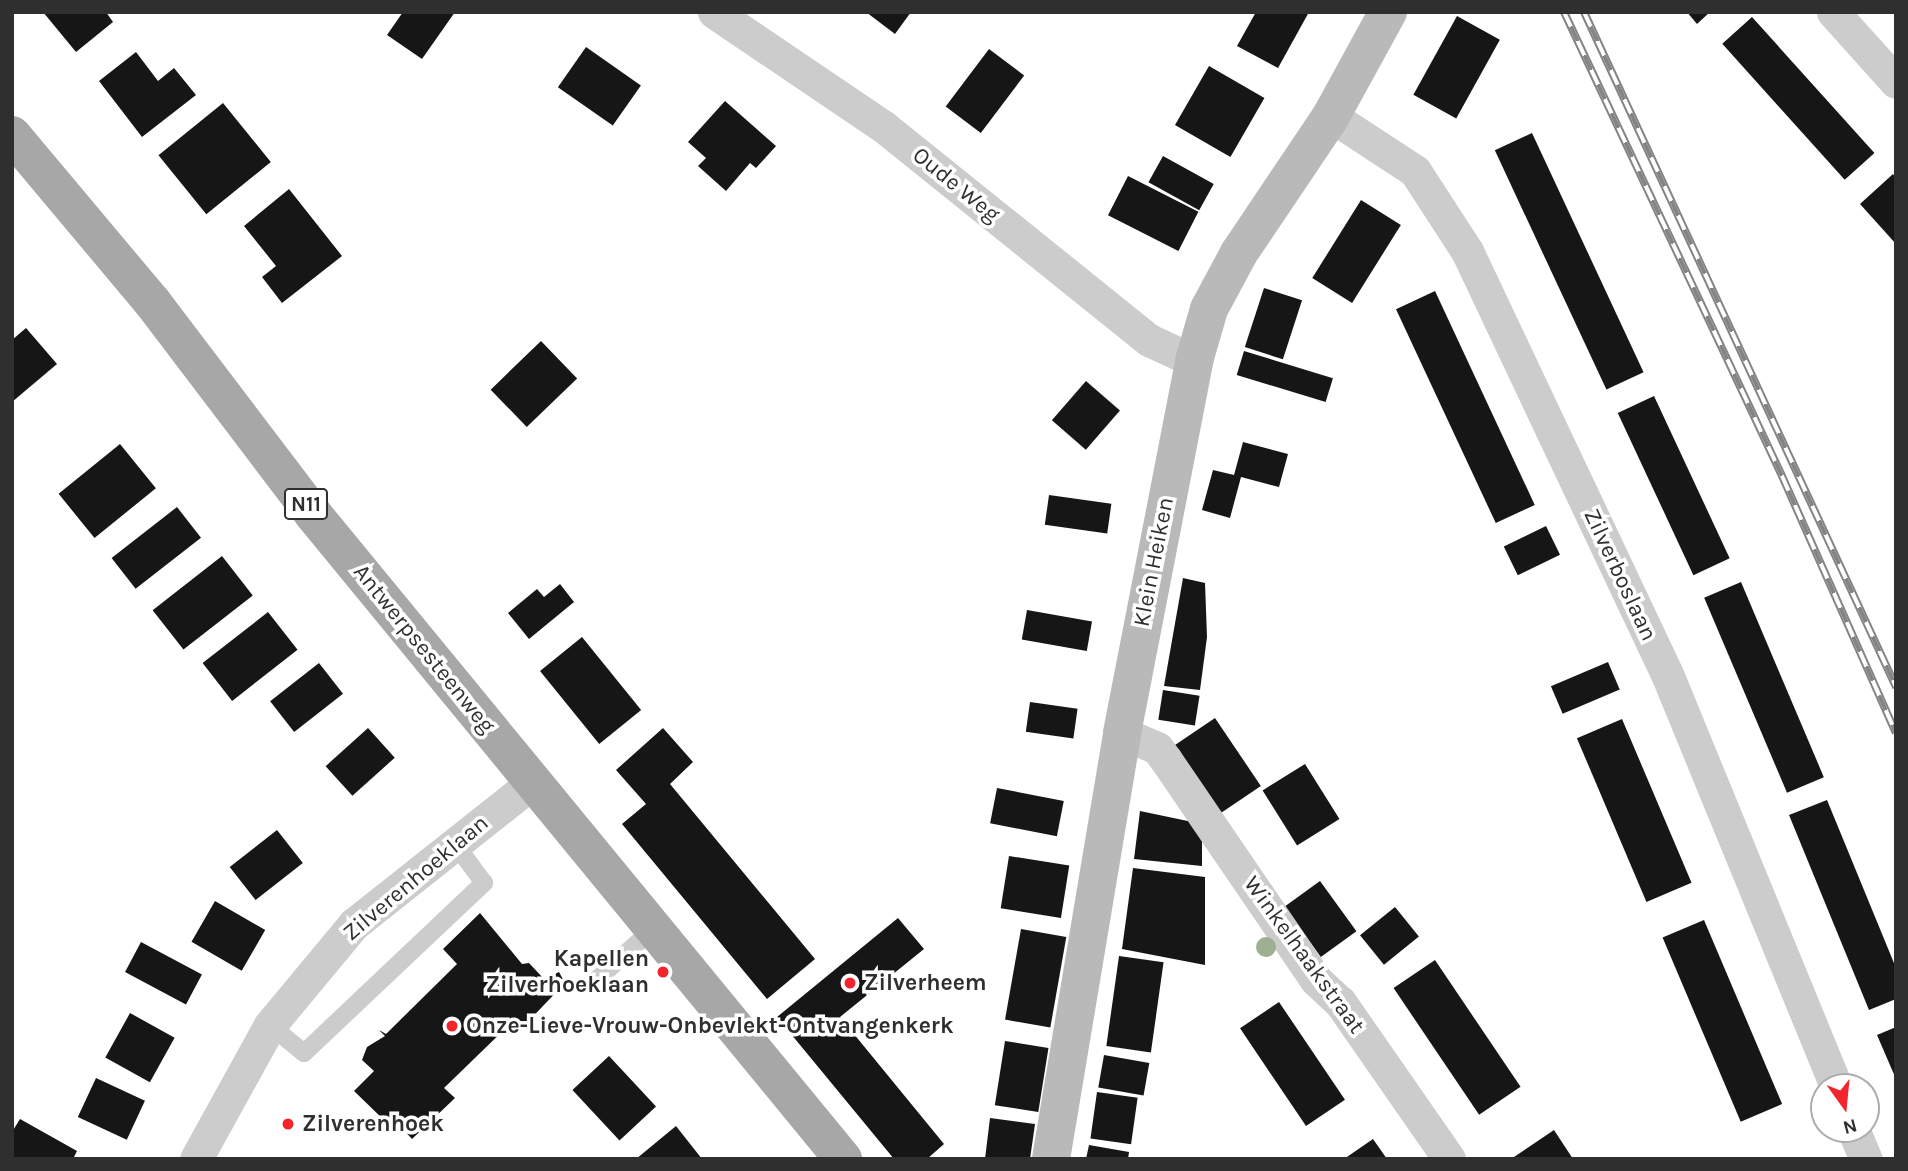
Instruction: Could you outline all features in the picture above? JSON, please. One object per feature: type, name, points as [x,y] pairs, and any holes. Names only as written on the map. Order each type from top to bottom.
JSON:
[{"type":"main road","name":"Antwerpsesteenweg","points":[[12,135],[533,782],[843,1159]]},
{"type":"street","name":"Oude Weg","points":[[714,12],[884,127],[1149,340],[1194,361]]},
{"type":"street","name":"Klein Heiken","points":[[1051,1159],[1122,733],[1194,361],[1209,309],[1239,253],[1331,116],[1388,12]]},
{"type":"street","points":[[1833,12],[1896,82]]},
{"type":"street","name":"Zilverboslaan","points":[[1331,116],[1416,171],[1467,251],[1667,674],[1830,1073]]},
{"type":"street","name":"Winkelhaakstraat","points":[[1122,733],[1157,748],[1317,980],[1340,1002],[1448,1159]]},
{"type":"street","name":"Zilverenhoeklaan","points":[[196,1159],[270,1025],[354,924],[533,782]]},
{"type":"lane","points":[[270,1025],[304,1053],[484,883],[455,844]]},
{"type":"lane","points":[[593,983],[653,929]]},
{"type":"building","points":[[43,12],[106,12],[113,22],[76,52]]},
{"type":"building","points":[[403,12],[455,12],[422,59],[387,35]]},
{"type":"building","points":[[866,12],[911,12],[895,34]]},
{"type":"building","points":[[1256,12],[1309,12],[1278,68],[1237,46]]},
{"type":"building","points":[[1687,12],[1710,12],[1697,24]]},
{"type":"building","points":[[1457,16],[1500,40],[1456,118],[1413,95]]},
{"type":"building","points":[[1752,17],[1874,153],[1845,180],[1722,44]]},
{"type":"building","points":[[586,47],[641,85],[613,126],[558,87]]},
{"type":"building","points":[[989,49],[1024,75],[981,133],[946,107]]},
{"type":"building","points":[[136,52],[158,81],[174,68],[196,95],[142,137],[99,81]]},
{"type":"building","points":[[1209,66],[1264,98],[1230,157],[1175,125]]},
{"type":"building","points":[[725,101],[776,146],[756,168],[750,163],[726,191],[698,166],[706,158],[688,142]]},
{"type":"building","points":[[223,103],[271,162],[206,214],[158,155]]},
{"type":"building","points":[[1532,133],[1644,372],[1606,390],[1495,150]]},
{"type":"building","points":[[1163,156],[1214,184],[1199,210],[1148,182]]},
{"type":"building","points":[[1893,174],[1896,178],[1896,244],[1860,204]]},
{"type":"building","points":[[1128,176],[1198,212],[1178,251],[1108,215]]},
{"type":"building","points":[[289,189],[342,256],[282,303],[262,277],[276,266],[244,226]]},
{"type":"building","points":[[1361,200],[1401,225],[1352,303],[1312,278]]},
{"type":"building","points":[[1264,288],[1302,300],[1283,359],[1245,347]]},
{"type":"building","points":[[1435,291],[1535,505],[1496,523],[1396,309]]},
{"type":"building","points":[[26,328],[57,364],[12,402],[12,340]]},
{"type":"building","points":[[541,341],[577,378],[527,427],[491,390]]},
{"type":"building","points":[[1244,351],[1333,378],[1326,402],[1237,375]]},
{"type":"building","points":[[1086,381],[1120,411],[1086,450],[1052,420]]},
{"type":"building","points":[[1654,396],[1730,558],[1693,575],[1618,413]]},
{"type":"building","points":[[1243,442],[1288,454],[1279,487],[1241,477],[1230,518],[1202,510],[1213,470],[1234,475]]},
{"type":"building","points":[[120,444],[156,488],[94,538],[59,494]]},
{"type":"building","points":[[1049,495],[1111,504],[1107,533],[1045,525]]},
{"type":"building","points":[[177,507],[201,538],[136,589],[112,558]]},
{"type":"building","points":[[1546,526],[1560,555],[1518,575],[1504,547]]},
{"type":"building","points":[[222,556],[253,595],[183,650],[153,610]]},
{"type":"building","points":[[1183,578],[1205,583],[1207,637],[1200,690],[1164,686]]},
{"type":"building","points":[[1741,582],[1824,777],[1787,793],[1704,598]]},
{"type":"building","points":[[560,584],[574,602],[529,639],[508,613],[537,589],[544,597]]},
{"type":"building","points":[[1027,610],[1092,621],[1087,651],[1022,640]]},
{"type":"building","points":[[268,612],[298,650],[232,701],[203,663]]},
{"type":"building","points":[[582,637],[641,710],[599,744],[540,671]]},
{"type":"building","points":[[1608,662],[1620,690],[1563,714],[1551,686]]},
{"type":"building","points":[[319,663],[343,694],[294,732],[270,701]]},
{"type":"building","points":[[1163,690],[1200,696],[1195,725],[1158,720]]},
{"type":"building","points":[[1030,702],[1078,709],[1073,738],[1026,732]]},
{"type":"building","points":[[1215,718],[1261,786],[1219,814],[1174,746]]},
{"type":"building","points":[[1622,719],[1692,883],[1646,902],[1577,738]]},
{"type":"building","points":[[368,728],[395,758],[352,796],[326,766]]},
{"type":"building","points":[[663,728],[693,762],[670,784],[815,959],[767,999],[622,824],[646,804],[616,770]]},
{"type":"building","points":[[1305,764],[1339,819],[1297,846],[1263,790]]},
{"type":"building","points":[[997,788],[1064,801],[1057,836],[990,823]]},
{"type":"building","points":[[1827,800],[1896,968],[1896,999],[1869,1010],[1789,815]]},
{"type":"building","points":[[1140,811],[1202,824],[1202,866],[1134,859]]},
{"type":"building","points":[[277,830],[303,863],[256,900],[230,867]]},
{"type":"building","points":[[1009,856],[1069,866],[1061,918],[1001,908]]},
{"type":"building","points":[[1133,868],[1205,877],[1205,965],[1122,949]]},
{"type":"building","points":[[1320,881],[1356,931],[1321,957],[1284,907]]},
{"type":"building","points":[[215,901],[265,930],[242,971],[192,942]]},
{"type":"building","points":[[1395,907],[1419,937],[1384,965],[1360,935]]},
{"type":"building","name":"Onze-Lieve-Vrouw-Onbevlekt-Ontvangenkerk","points":[[480,913],[522,964],[529,963],[544,979],[559,972],[565,983],[520,1030],[513,1021],[444,1088],[455,1098],[412,1139],[392,1117],[386,1122],[354,1091],[374,1071],[362,1060],[367,1047],[385,1036],[379,1030],[386,1034],[457,964],[443,949]]},
{"type":"building","points":[[898,918],[924,949],[840,1017],[944,1144],[927,1159],[894,1159],[777,1017]]},
{"type":"building","points":[[1704,920],[1782,1104],[1741,1122],[1663,938]]},
{"type":"building","points":[[1021,929],[1066,937],[1050,1028],[1005,1020]]},
{"type":"building","points":[[141,942],[202,974],[186,1004],[125,972]]},
{"type":"building","points":[[1119,956],[1164,962],[1151,1052],[1106,1046]]},
{"type":"building","points":[[1435,960],[1521,1087],[1479,1115],[1394,988]]},
{"type":"building","points":[[1279,1002],[1345,1100],[1306,1126],[1240,1028]]},
{"type":"building","points":[[130,1013],[175,1038],[150,1082],[105,1058]]},
{"type":"building","points":[[1896,1027],[1896,1079],[1877,1035]]},
{"type":"building","points":[[1005,1041],[1048,1048],[1038,1112],[995,1105]]},
{"type":"building","points":[[1104,1055],[1149,1063],[1144,1095],[1098,1087]]},
{"type":"building","points":[[609,1056],[656,1106],[619,1141],[572,1090]]},
{"type":"building","points":[[96,1078],[145,1101],[127,1140],[78,1117]]},
{"type":"building","points":[[1097,1092],[1138,1098],[1131,1144],[1090,1139]]},
{"type":"building","points":[[990,1118],[1035,1124],[1030,1159],[985,1159]]},
{"type":"building","points":[[20,1119],[77,1151],[73,1159],[12,1159],[12,1132]]},
{"type":"building","points":[[676,1126],[702,1159],[636,1159]]},
{"type":"building","points":[[1554,1130],[1573,1159],[1515,1159],[1514,1157]]},
{"type":"building","points":[[1373,1139],[1387,1159],[1344,1159]]},
{"type":"building","points":[[1089,1145],[1129,1152],[1128,1159],[1086,1159]]},
{"type":"railway","points":[[1564,12],[1782,476],[1896,733]]},
{"type":"railway","points":[[1584,12],[1896,687]]},
{"type":"place","name":"Kapellen Zilverhoeklaan","points":[[663,972]]},
{"type":"place","name":"Zilverheem","points":[[850,983]]},
{"type":"place","name":"Onze-Lieve-Vrouw-Onbevlekt-Ontvangenkerk","points":[[452,1026]]},
{"type":"place","name":"Zilverenhoek","points":[[288,1124]]}]
